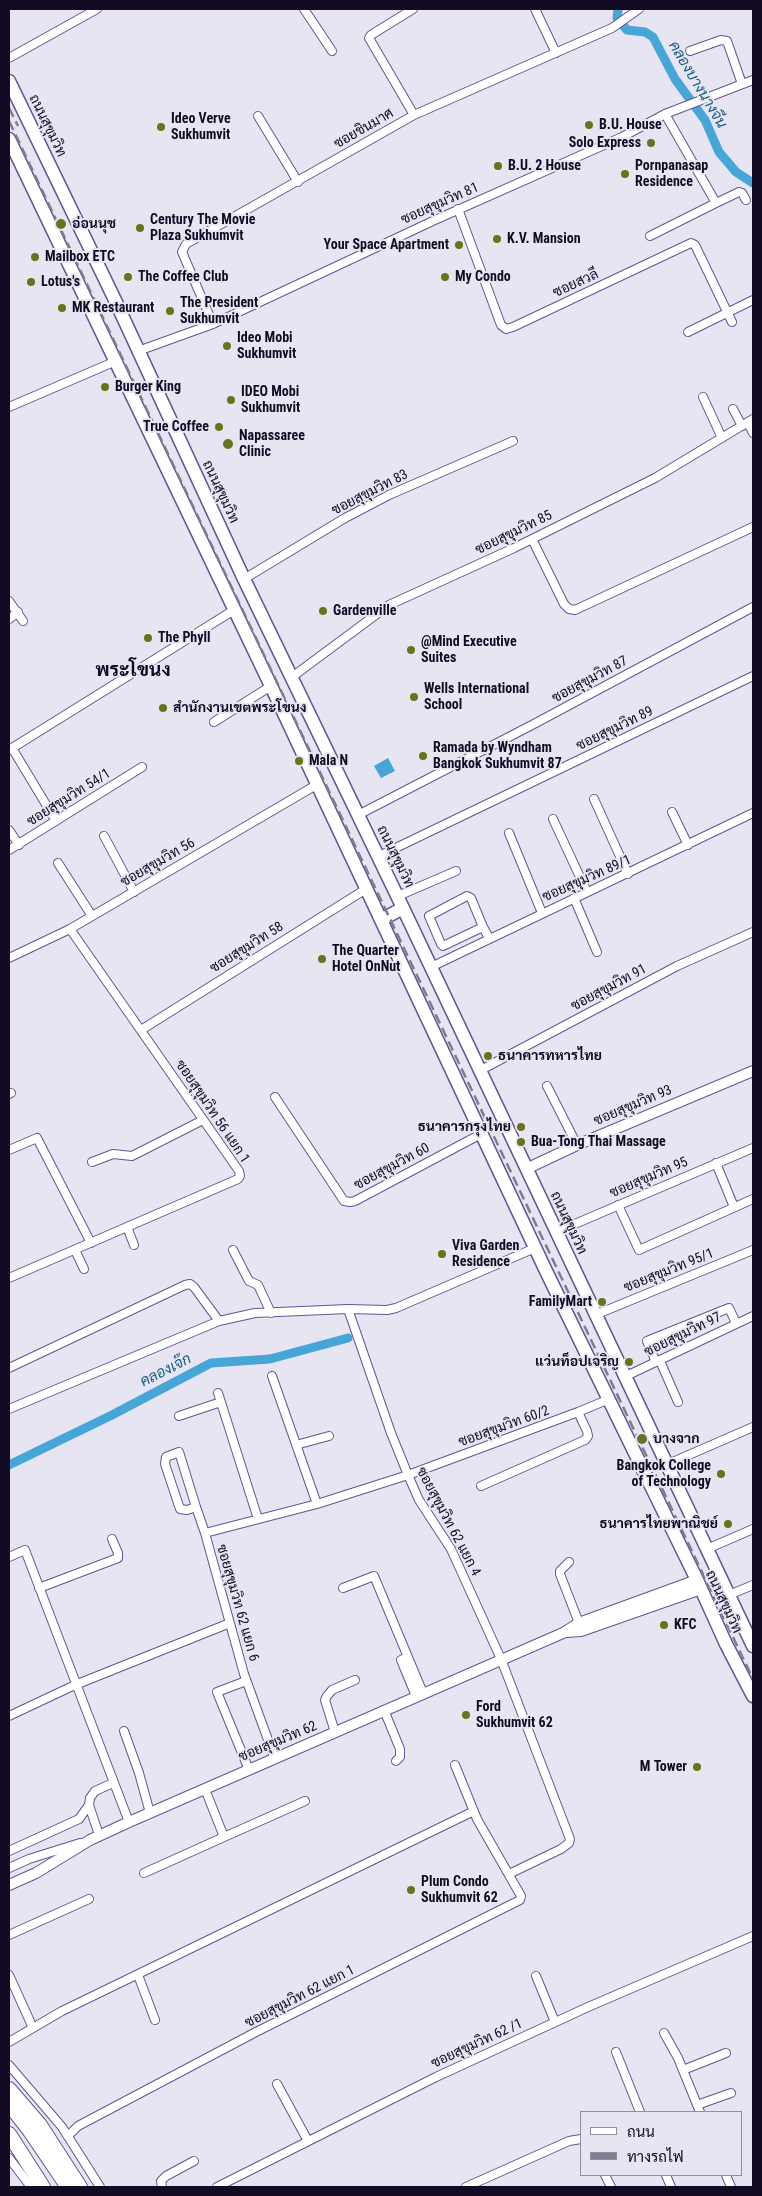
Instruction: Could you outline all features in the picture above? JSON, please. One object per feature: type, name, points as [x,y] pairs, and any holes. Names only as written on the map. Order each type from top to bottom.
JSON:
[{"type":"highway","points":[[9,2089],[40,2125],[80,2187]]},
{"type":"highway","points":[[9,2104],[30,2130],[68,2187]]},
{"type":"highway","points":[[9,2111],[39,2150],[61,2187]]},
{"type":"highway","points":[[9,2134],[43,2187]]},
{"type":"main road","name":"ถนนสุขุมวิท","points":[[9,81],[115,300],[244,579],[379,856],[479,1071],[624,1377],[668,1464],[753,1646]]},
{"type":"main road","name":"ถนนสุขุมวิท","points":[[9,139],[318,784],[607,1400],[753,1696]]},
{"type":"main road","points":[[116,361],[138,351]]},
{"type":"main road","points":[[381,920],[403,908]]},
{"type":"main road","points":[[699,1584],[720,1576]]},
{"type":"street","points":[[9,58],[97,9]]},
{"type":"street","points":[[304,9],[332,50]]},
{"type":"street","points":[[413,9],[371,34],[369,38],[414,114]]},
{"type":"street","points":[[536,9],[556,53]]},
{"type":"street","name":"ซอยชินมาศ","points":[[214,324],[182,252],[183,247],[414,114],[612,28],[639,9]]},
{"type":"street","points":[[690,50],[722,40],[727,41],[742,84]]},
{"type":"street","name":"ซอยสุขุมวิท 81","points":[[138,351],[214,324],[458,209],[622,137],[665,114],[753,80]]},
{"type":"street","points":[[665,114],[716,203]]},
{"type":"street","points":[[258,116],[298,182]]},
{"type":"street","points":[[650,236],[739,192],[742,193],[746,200]]},
{"type":"street","name":"ซอยสวลี","points":[[458,209],[501,325],[506,328],[513,327],[691,243],[695,244],[732,322]]},
{"type":"street","points":[[688,332],[753,300]]},
{"type":"street","points":[[9,407],[116,361]]},
{"type":"street","points":[[703,396],[722,438]]},
{"type":"street","points":[[733,409],[748,423],[753,433]]},
{"type":"street","name":"ซอยสุขุมวิท 85","points":[[292,677],[389,605],[532,539],[655,478],[748,423]]},
{"type":"street","name":"ซอยสุขุมวิท 83","points":[[244,579],[345,518],[389,495],[513,441]]},
{"type":"street","points":[[532,539],[564,604],[569,609],[575,610],[753,527]]},
{"type":"street","points":[[9,601],[23,621]]},
{"type":"street","name":"ซอยสุขุมวิท 87","points":[[358,815],[532,726],[753,607]]},
{"type":"street","points":[[56,821],[10,749],[234,610]]},
{"type":"street","points":[[9,619],[18,612]]},
{"type":"street","name":"ซอยสุขุมวิท 89","points":[[379,856],[753,676]]},
{"type":"street","points":[[214,722],[271,686]]},
{"type":"street","name":"ซอยสุขุมวิท 54/1","points":[[9,850],[142,767]]},
{"type":"street","name":"ซอยสุขุมวิท 56","points":[[9,957],[70,929],[318,784]]},
{"type":"street","points":[[594,799],[628,874]]},
{"type":"street","points":[[672,812],[688,845]]},
{"type":"street","name":"ซอยสุขุมวิท 89/1","points":[[431,967],[753,813]]},
{"type":"street","points":[[553,819],[587,892]]},
{"type":"street","points":[[9,830],[18,845]]},
{"type":"street","points":[[509,834],[542,913]]},
{"type":"street","points":[[104,836],[134,892]]},
{"type":"street","points":[[58,863],[92,916]]},
{"type":"street","points":[[398,896],[456,871]]},
{"type":"street","name":"ซอยสุขุมวิท 58","points":[[141,1030],[366,888]]},
{"type":"street","points":[[483,927],[444,946],[441,944],[429,916],[467,896],[471,898],[489,938]]},
{"type":"street","points":[[574,898],[597,952]]},
{"type":"street","name":"ซอยสุขุมวิท 56 แยก 1","points":[[9,1278],[238,1179],[240,1176],[239,1171],[70,929]]},
{"type":"street","name":"ซอยสุขุมวิท 91","points":[[479,1071],[677,966],[753,932]]},
{"type":"street","name":"ซอยสุขุมวิท 93","points":[[526,1169],[577,1145],[753,1071]]},
{"type":"street","points":[[547,1086],[577,1145]]},
{"type":"street","name":"ซอยสุขุมวิท 60","points":[[275,1097],[344,1201],[355,1201],[481,1134]]},
{"type":"street","points":[[92,1162],[113,1154],[132,1156],[203,1120]]},
{"type":"street","points":[[9,1150],[37,1138],[91,1243]]},
{"type":"street","name":"ซอยสุขุมวิท 95","points":[[556,1232],[753,1148]]},
{"type":"street","points":[[716,1163],[734,1207]]},
{"type":"street","points":[[618,1205],[639,1250],[753,1199]]},
{"type":"street","points":[[127,1228],[134,1245]]},
{"type":"street","points":[[9,1409],[219,1322],[255,1313],[348,1309],[387,1310],[396,1308],[535,1248]]},
{"type":"street","points":[[75,1250],[84,1269]]},
{"type":"street","points":[[233,1250],[249,1281],[258,1285],[271,1313]]},
{"type":"street","name":"ซอยสุขุมวิท 95/1","points":[[595,1315],[753,1250]]},
{"type":"street","points":[[9,1368],[185,1285],[190,1284],[194,1287],[219,1322]]},
{"type":"street","points":[[678,1402],[647,1341],[729,1308],[736,1323]]},
{"type":"street","name":"ซอยสุขุมวิท 62 แยก 4","points":[[348,1309],[390,1433],[408,1475],[420,1500],[451,1549],[501,1660]]},
{"type":"street","name":"ซอยสุขุมวิท 97","points":[[624,1377],[753,1316]]},
{"type":"street","points":[[272,1376],[317,1504]]},
{"type":"street","points":[[218,1393],[258,1519]]},
{"type":"street","name":"ซอยสุขุมวิท 60/2","points":[[205,1533],[317,1504],[408,1475],[607,1400]]},
{"type":"street","points":[[179,1416],[222,1402]]},
{"type":"street","points":[[481,1486],[585,1440],[588,1436],[587,1431],[578,1412]]},
{"type":"street","points":[[668,1464],[753,1427]]},
{"type":"street","points":[[296,1445],[330,1436]]},
{"type":"street","name":"ซอยสุขุมวิท 62 แยก 6","points":[[196,1507],[182,1511],[180,1509],[165,1464],[166,1457],[179,1452],[205,1533],[246,1681],[275,1759]]},
{"type":"street","points":[[707,1549],[753,1529]]},
{"type":"street","points":[[39,1588],[118,1558],[118,1553],[112,1539]]},
{"type":"street","points":[[9,1557],[25,1550],[128,1822]]},
{"type":"street","points":[[569,1562],[560,1571],[560,1574],[578,1623]]},
{"type":"street","points":[[343,1588],[374,1576],[408,1657],[420,1694]]},
{"type":"street","name":"ซอยสุขุมวิท 62","points":[[9,1885],[36,1873],[94,1838],[128,1822],[563,1633],[578,1623],[699,1584]]},
{"type":"street","name":"ซอยสุขุมวิท 62","points":[[563,1633],[580,1631],[699,1584]]},
{"type":"street","points":[[728,1594],[753,1585]]},
{"type":"street","points":[[9,1716],[75,1685],[230,1623]]},
{"type":"street","points":[[501,1660],[570,1839],[561,1849],[509,1874]]},
{"type":"street","points":[[335,1732],[326,1696],[332,1690],[355,1680]]},
{"type":"street","points":[[246,1681],[218,1692],[249,1770]]},
{"type":"street","points":[[384,1710],[400,1749],[400,1757],[396,1761]]},
{"type":"street","points":[[124,1731],[150,1812]]},
{"type":"street","name":"ซอยสุขุมวิท 62 แยก 1","points":[[68,2136],[78,2126],[256,2032],[520,1900],[521,1896],[474,1811],[455,1765]]},
{"type":"street","points":[[9,1868],[29,1859],[94,1838],[89,1805],[90,1798],[95,1791],[113,1783]]},
{"type":"street","points":[[205,1789],[224,1837]]},
{"type":"street","points":[[144,1873],[305,1801]]},
{"type":"street","points":[[9,1851],[79,1819],[89,1805]]},
{"type":"street","points":[[9,2042],[62,2011],[474,1811]]},
{"type":"street","points":[[9,1935],[89,1899]]},
{"type":"street","name":"ซอยสุขุมวิท 62 /1","points":[[217,2187],[436,2077],[555,2022],[753,1936]]},
{"type":"street","points":[[9,1975],[33,2028]]},
{"type":"street","points":[[138,1975],[155,2020]]},
{"type":"street","points":[[536,1976],[555,2022]]},
{"type":"street","points":[[664,2033],[683,2070],[699,2109],[730,2093]]},
{"type":"street","points":[[616,2052],[640,2111]]},
{"type":"street","points":[[683,2070],[726,2053]]},
{"type":"street","points":[[9,2065],[68,2136],[100,2187]]},
{"type":"street","points":[[277,2084],[308,2141]]},
{"type":"street","points":[[466,2187],[569,2141],[580,2139]]},
{"type":"street","points":[[9,2158],[31,2187]]},
{"type":"street","points":[[162,2187],[161,2180],[194,2161]]},
{"type":"water","points":[[388,758],[395,771],[381,778],[374,766]]},
{"type":"waterway","name":"คลองบางนางจีน","points":[[618,9],[617,18],[627,30],[645,32],[653,37],[675,79],[705,120],[719,152],[736,172],[753,183]]},
{"type":"waterway","name":"คลองเจ๊ก","points":[[9,1465],[112,1415],[211,1363],[270,1359],[348,1338]]},
{"type":"railway","points":[[9,108],[18,126]]},
{"type":"railway","points":[[9,121],[753,1679]]},
{"type":"place","name":"B.U. House","points":[[589,125]]},
{"type":"place","name":"Ideo Verve Sukhumvit","points":[[161,127]]},
{"type":"place","name":"Solo Express","points":[[651,143]]},
{"type":"place","name":"B.U. 2 House","points":[[498,166]]},
{"type":"place","name":"Pornpanasap Residence","points":[[625,174]]},
{"type":"place","name":"อ่อนนุช","points":[[61,224]]},
{"type":"place","name":"Century The Movie Plaza Sukhumvit","points":[[140,228]]},
{"type":"place","name":"K.V. Mansion","points":[[497,239]]},
{"type":"place","name":"Your Space Apartment","points":[[459,245]]},
{"type":"place","name":"Mailbox ETC","points":[[35,257]]},
{"type":"place","name":"The Coffee Club","points":[[128,277]]},
{"type":"place","name":"My Condo","points":[[445,277]]},
{"type":"place","name":"Lotus's","points":[[31,282]]},
{"type":"place","name":"MK Restaurant","points":[[62,308]]},
{"type":"place","name":"The President Sukhumvit","points":[[170,311]]},
{"type":"place","name":"Ideo Mobi Sukhumvit","points":[[227,346]]},
{"type":"place","name":"Burger King","points":[[105,387]]},
{"type":"place","name":"IDEO Mobi Sukhumvit","points":[[231,400]]},
{"type":"place","name":"True Coffee","points":[[219,427]]},
{"type":"place","name":"Napassaree Clinic","points":[[228,444]]},
{"type":"place","name":"Gardenville","points":[[323,611]]},
{"type":"place","name":"The Phyll","points":[[148,638]]},
{"type":"place","name":"@Mind Executive Suites","points":[[411,650]]},
{"type":"place","name":"Wells International School","points":[[414,697]]},
{"type":"place","name":"สำนักงานเขตพระโขนง","points":[[163,708]]},
{"type":"place","name":"Ramada by Wyndham Bangkok Sukhumvit 87","points":[[423,756]]},
{"type":"place","name":"Mala N","points":[[299,761]]},
{"type":"place","name":"The Quarter Hotel OnNut","points":[[322,959]]},
{"type":"place","name":"ธนาคารทหารไทย","points":[[488,1056]]},
{"type":"place","name":"ธนาคารกรุงไทย","points":[[521,1127]]},
{"type":"place","name":"Bua-Tong Thai Massage","points":[[521,1142]]},
{"type":"place","name":"Viva Garden Residence","points":[[442,1254]]},
{"type":"place","name":"FamilyMart","points":[[602,1302]]},
{"type":"place","name":"แว่นท็อปเจริญ","points":[[629,1362]]},
{"type":"place","name":"บางจาก","points":[[642,1439]]},
{"type":"place","name":"Bangkok College of Technology","points":[[721,1474]]},
{"type":"place","name":"ธนาคารไทยพาณิชย์","points":[[728,1524]]},
{"type":"place","name":"KFC","points":[[664,1625]]},
{"type":"place","name":"Ford Sukhumvit 62","points":[[466,1715]]},
{"type":"place","name":"M Tower","points":[[697,1767]]},
{"type":"place","name":"Plum Condo Sukhumvit 62","points":[[411,1890]]},
{"type":"district","name":"พระโขนง","points":[[133,671]]}]
